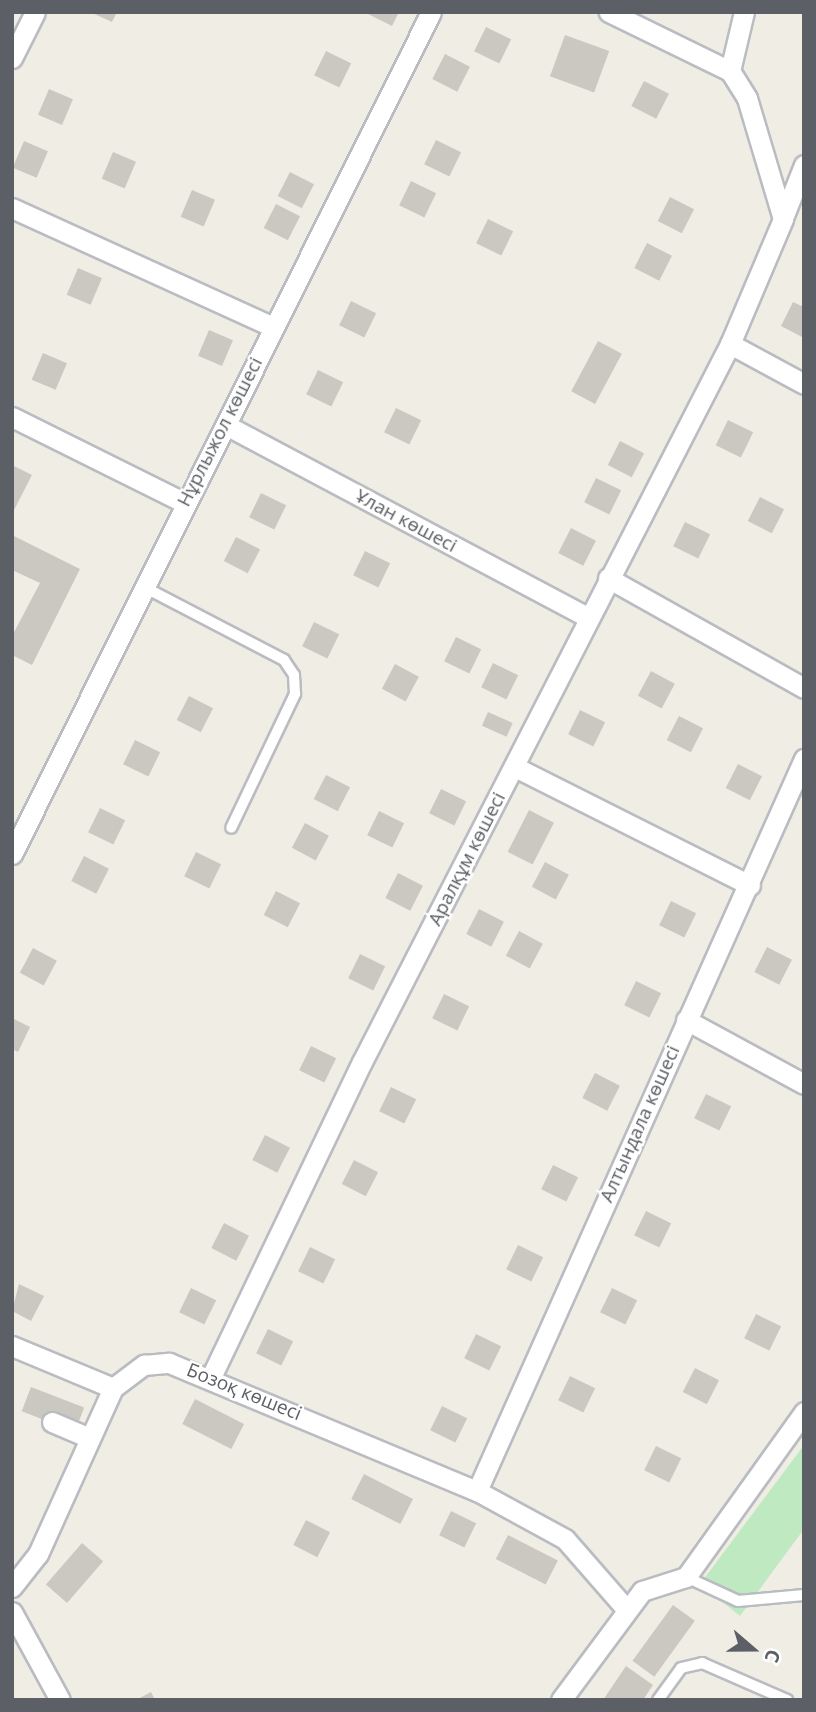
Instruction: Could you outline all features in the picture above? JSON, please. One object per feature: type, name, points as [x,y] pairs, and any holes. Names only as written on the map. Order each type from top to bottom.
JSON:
[{"type":"street","points":[[12,58],[34,12]]},
{"type":"street","name":"Нұрлыжол көшесі","points":[[12,854],[183,502],[226,425],[431,12]]},
{"type":"street","points":[[609,12],[730,71],[747,98],[783,219]]},
{"type":"street","points":[[730,71],[744,12]]},
{"type":"street","name":"Аралқұм көшесі","points":[[211,1377],[362,1062],[514,767],[587,617],[730,344],[804,164]]},
{"type":"street","points":[[12,208],[274,327]]},
{"type":"street","points":[[730,344],[804,384]]},
{"type":"street","points":[[12,417],[183,502]]},
{"type":"street","name":"Ұлан көшесі","points":[[226,425],[587,617]]},
{"type":"street","points":[[608,578],[804,688]]},
{"type":"street","name":"Алтындала көшесі","points":[[477,1491],[804,759]]},
{"type":"street","points":[[514,767],[750,885]]},
{"type":"street","points":[[686,1020],[804,1084]]},
{"type":"street","points":[[12,1346],[113,1388],[88,1437],[38,1554],[12,1587]]},
{"type":"street","name":"Бозоқ көшесі","points":[[113,1388],[144,1365],[169,1363],[211,1377],[477,1491],[565,1539],[626,1609]]},
{"type":"street","points":[[561,1700],[626,1609],[642,1591],[686,1577],[804,1412]]},
{"type":"street","points":[[52,1422],[88,1437]]},
{"type":"street","points":[[12,1612],[60,1700]]},
{"type":"lane","points":[[144,587],[285,660],[294,675],[295,694],[231,828]]},
{"type":"lane","points":[[686,1577],[738,1601],[804,1595]]},
{"type":"lane","points":[[658,1700],[681,1668],[702,1663],[787,1700]]},
{"type":"green space","points":[[804,1445],[804,1529],[740,1616],[700,1584]]},
{"type":"building","points":[[90,12],[117,12],[112,22]]},
{"type":"building","points":[[364,12],[399,12],[392,26]]},
{"type":"building","points":[[486,27],[511,39],[499,64],[474,51]]},
{"type":"building","points":[[565,35],[609,51],[594,92],[550,76]]},
{"type":"building","points":[[326,51],[351,63],[339,88],[314,75]]},
{"type":"building","points":[[445,54],[470,67],[457,92],[432,79]]},
{"type":"building","points":[[644,81],[669,94],[656,119],[631,106]]},
{"type":"building","points":[[49,89],[73,99],[62,125],[38,115]]},
{"type":"building","points":[[436,140],[461,152],[449,177],[424,164]]},
{"type":"building","points":[[24,141],[48,151],[37,178],[13,168]]},
{"type":"building","points":[[113,152],[136,162],[125,188],[102,179]]},
{"type":"building","points":[[290,172],[314,184],[302,208],[278,196]]},
{"type":"building","points":[[411,181],[436,193],[424,218],[399,205]]},
{"type":"building","points":[[192,190],[215,200],[204,226],[181,217]]},
{"type":"building","points":[[670,197],[694,209],[682,233],[658,221]]},
{"type":"building","points":[[276,204],[300,216],[288,240],[264,228]]},
{"type":"building","points":[[488,219],[513,231],[501,256],[476,243]]},
{"type":"building","points":[[647,243],[672,256],[659,281],[634,268]]},
{"type":"building","points":[[78,268],[102,278],[91,305],[67,295]]},
{"type":"building","points":[[351,301],[376,313],[364,338],[339,325]]},
{"type":"building","points":[[793,302],[804,307],[804,338],[781,326]]},
{"type":"building","points":[[209,330],[233,340],[222,366],[198,356]]},
{"type":"building","points":[[598,341],[622,354],[595,404],[571,391]]},
{"type":"building","points":[[43,353],[67,363],[56,390],[32,380]]},
{"type":"building","points":[[318,370],[343,382],[331,407],[306,394]]},
{"type":"building","points":[[396,408],[421,420],[409,445],[384,432]]},
{"type":"building","points":[[728,420],[753,432],[741,457],[716,445]]},
{"type":"building","points":[[620,441],[644,453],[632,477],[608,465]]},
{"type":"building","points":[[12,465],[32,475],[12,514]]},
{"type":"building","points":[[596,478],[621,490],[609,515],[584,502]]},
{"type":"building","points":[[261,493],[286,505],[274,530],[249,517]]},
{"type":"building","points":[[760,497],[784,509],[772,533],[748,521]]},
{"type":"building","points":[[685,522],[710,534],[698,559],[673,546]]},
{"type":"building","points":[[571,528],[596,541],[583,566],[558,553]]},
{"type":"building","points":[[12,535],[80,569],[32,665],[12,655],[12,636],[40,583],[12,570]]},
{"type":"building","points":[[236,537],[260,549],[248,573],[224,561]]},
{"type":"building","points":[[365,551],[390,563],[378,588],[353,575]]},
{"type":"building","points":[[314,622],[339,634],[327,659],[302,646]]},
{"type":"building","points":[[456,637],[481,649],[469,674],[444,661]]},
{"type":"building","points":[[493,663],[518,675],[506,700],[481,687]]},
{"type":"building","points":[[395,664],[419,677],[406,701],[382,689]]},
{"type":"building","points":[[651,671],[675,684],[662,708],[638,696]]},
{"type":"building","points":[[189,696],[213,708],[201,732],[177,720]]},
{"type":"building","points":[[580,710],[605,722],[593,747],[568,734]]},
{"type":"building","points":[[488,712],[513,723],[507,737],[482,726]]},
{"type":"building","points":[[679,716],[703,728],[691,752],[667,740]]},
{"type":"building","points":[[135,740],[160,752],[148,777],[123,764]]},
{"type":"building","points":[[738,764],[762,776],[750,800],[726,788]]},
{"type":"building","points":[[326,775],[350,787],[338,811],[314,799]]},
{"type":"building","points":[[441,789],[466,801],[454,826],[429,813]]},
{"type":"building","points":[[100,808],[125,820],[113,845],[88,832]]},
{"type":"building","points":[[529,810],[554,823],[533,865],[508,852]]},
{"type":"building","points":[[379,811],[404,823],[392,848],[367,835]]},
{"type":"building","points":[[305,823],[329,836],[316,860],[292,848]]},
{"type":"building","points":[[196,852],[221,864],[209,889],[184,876]]},
{"type":"building","points":[[84,856],[109,869],[96,894],[71,881]]},
{"type":"building","points":[[545,862],[569,875],[556,899],[532,887]]},
{"type":"building","points":[[398,873],[423,886],[410,911],[385,898]]},
{"type":"building","points":[[276,891],[300,903],[288,927],[264,915]]},
{"type":"building","points":[[671,901],[696,913],[684,938],[659,925]]},
{"type":"building","points":[[479,909],[504,922],[491,947],[466,934]]},
{"type":"building","points":[[519,931],[543,944],[530,968],[506,956]]},
{"type":"building","points":[[767,947],[792,960],[779,985],[754,972]]},
{"type":"building","points":[[33,948],[57,961],[44,985],[20,973]]},
{"type":"building","points":[[360,954],[385,966],[373,991],[348,978]]},
{"type":"building","points":[[636,981],[661,993],[649,1018],[624,1005]]},
{"type":"building","points":[[444,994],[469,1006],[457,1031],[432,1018]]},
{"type":"building","points":[[12,1018],[30,1027],[18,1052],[12,1049]]},
{"type":"building","points":[[311,1046],[336,1058],[324,1083],[299,1070]]},
{"type":"building","points":[[595,1073],[620,1086],[607,1111],[582,1098]]},
{"type":"building","points":[[391,1087],[416,1099],[404,1124],[379,1111]]},
{"type":"building","points":[[706,1094],[731,1106],[719,1131],[694,1118]]},
{"type":"building","points":[[265,1135],[290,1148],[277,1173],[252,1160]]},
{"type":"building","points":[[354,1160],[378,1172],[366,1196],[342,1184]]},
{"type":"building","points":[[553,1165],[578,1177],[566,1202],[541,1189]]},
{"type":"building","points":[[646,1211],[671,1223],[659,1248],[634,1235]]},
{"type":"building","points":[[224,1223],[249,1236],[236,1261],[211,1248]]},
{"type":"building","points":[[518,1245],[543,1257],[531,1282],[506,1269]]},
{"type":"building","points":[[310,1247],[335,1259],[323,1284],[298,1271]]},
{"type":"building","points":[[19,1284],[44,1296],[31,1321],[12,1311]]},
{"type":"building","points":[[191,1288],[216,1300],[204,1325],[179,1312]]},
{"type":"building","points":[[612,1288],[637,1300],[625,1325],[600,1312]]},
{"type":"building","points":[[756,1314],[781,1326],[769,1351],[744,1338]]},
{"type":"building","points":[[268,1329],[293,1341],[281,1366],[256,1353]]},
{"type":"building","points":[[476,1334],[501,1346],[489,1371],[464,1358]]},
{"type":"building","points":[[695,1368],[719,1380],[707,1404],[683,1392]]},
{"type":"building","points":[[570,1376],[595,1388],[583,1413],[558,1400]]},
{"type":"building","points":[[31,1387],[84,1407],[75,1432],[22,1411]]},
{"type":"building","points":[[195,1399],[244,1424],[231,1449],[182,1424]]},
{"type":"building","points":[[442,1406],[467,1418],[455,1443],[430,1430]]},
{"type":"building","points":[[656,1446],[681,1458],[669,1483],[644,1470]]},
{"type":"building","points":[[364,1474],[413,1499],[400,1524],[351,1499]]},
{"type":"building","points":[[451,1511],[476,1523],[464,1548],[439,1535]]},
{"type":"building","points":[[306,1520],[330,1532],[317,1557],[293,1545]]},
{"type":"building","points":[[508,1535],[558,1560],[546,1584],[496,1559]]},
{"type":"building","points":[[82,1543],[103,1561],[67,1603],[46,1585]]},
{"type":"building","points":[[673,1605],[695,1621],[654,1677],[632,1661]]},
{"type":"building","points":[[626,1666],[653,1685],[643,1700],[603,1700]]},
{"type":"building","points":[[151,1692],[155,1700],[136,1700]]}]
